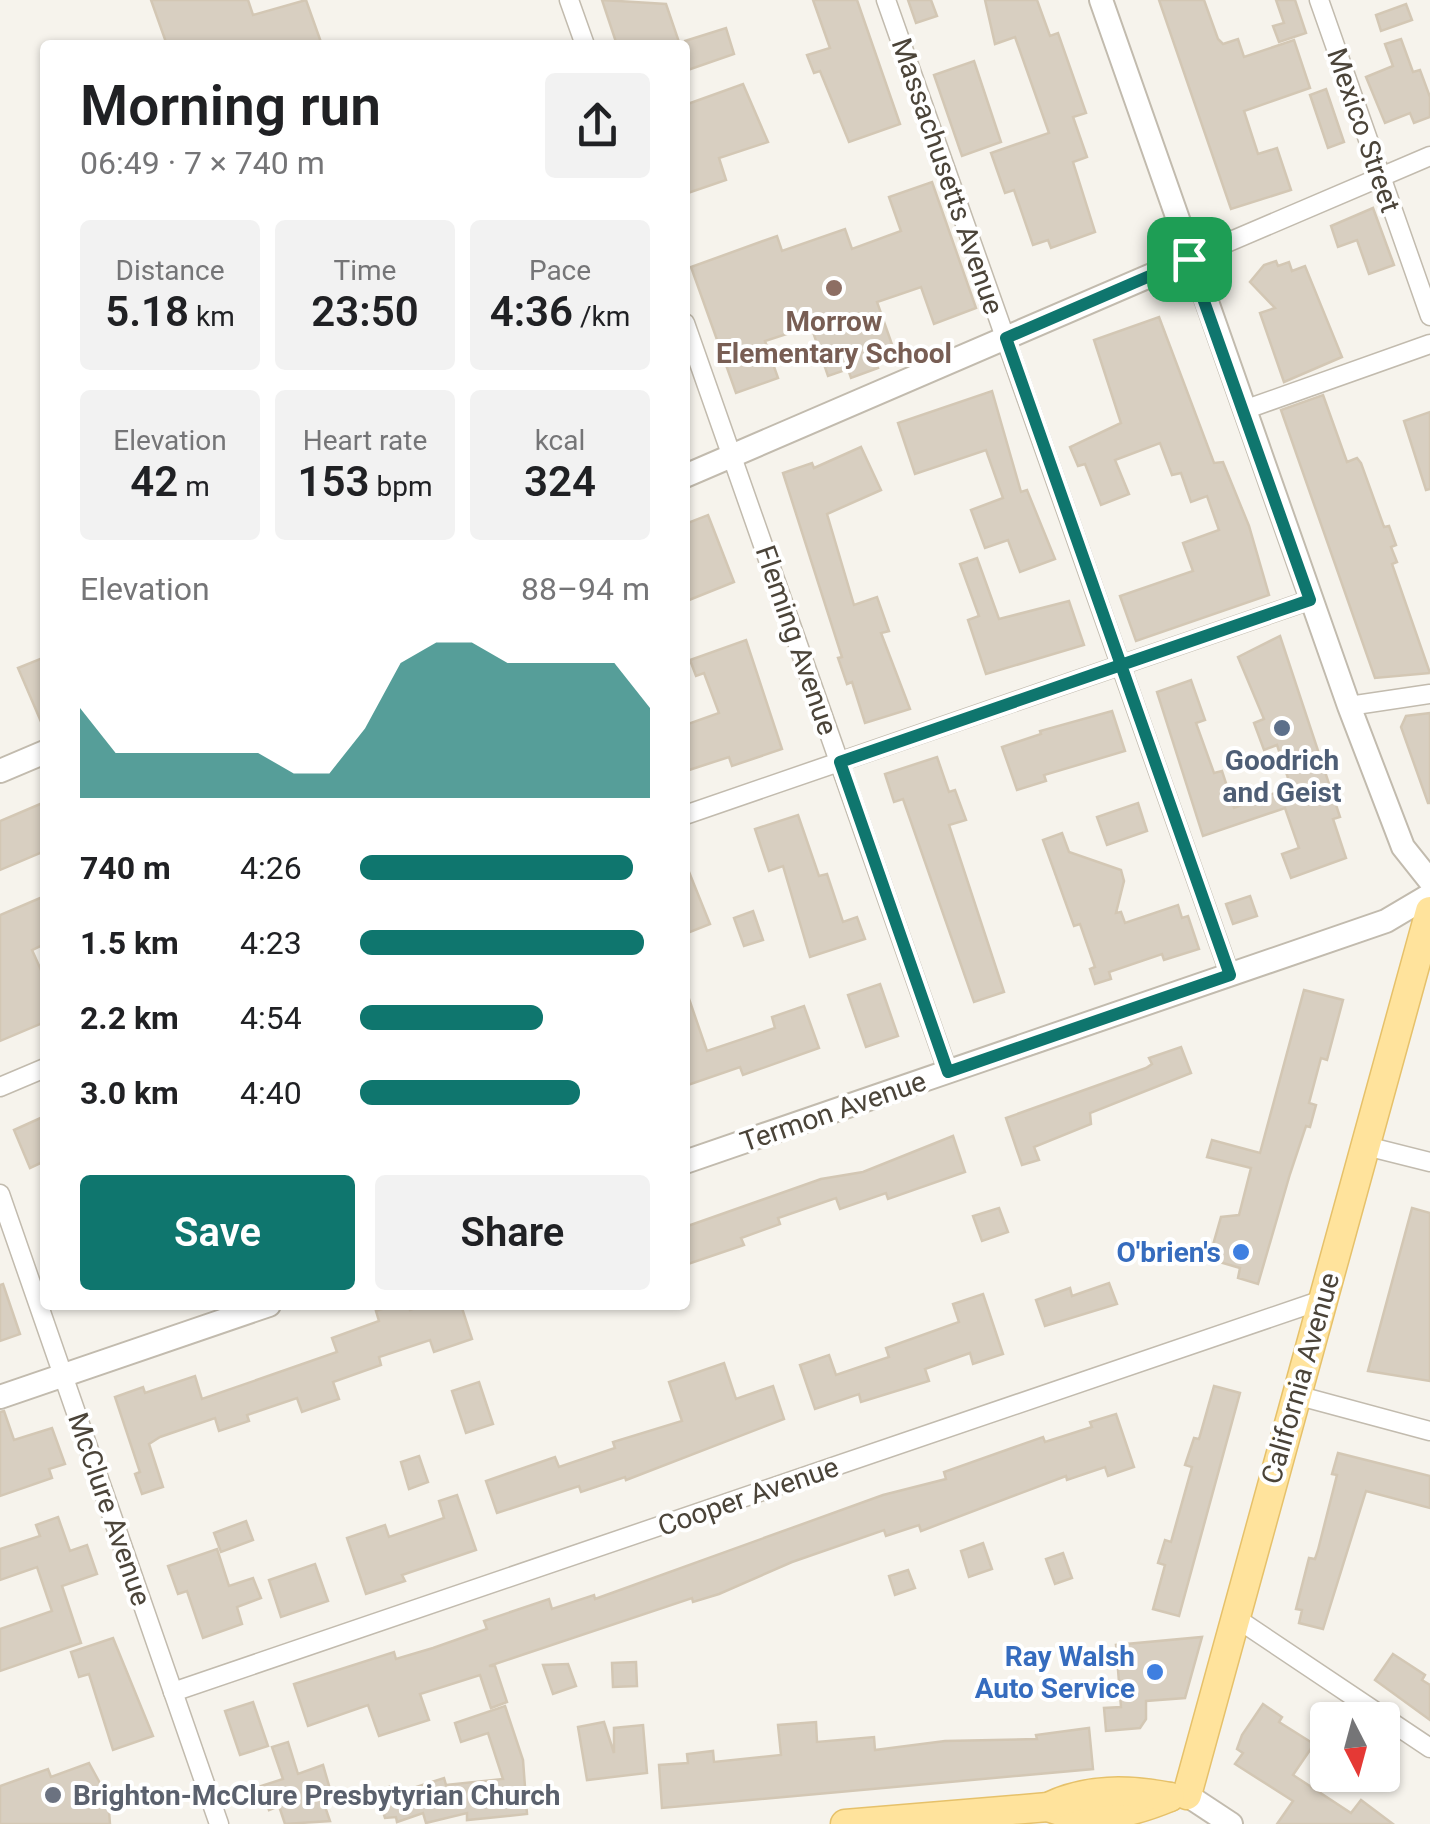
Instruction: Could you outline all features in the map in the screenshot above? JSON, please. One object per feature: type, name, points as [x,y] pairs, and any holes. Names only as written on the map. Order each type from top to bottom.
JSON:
[{"type":"main road","name":"California Avenue","points":[[1179,1796],[1296,1395],[1430,912]]},
{"type":"main road","points":[[845,1824],[1049,1816],[1072,1795],[1133,1790],[1179,1796]]},
{"type":"street","points":[[569,0],[583,40]]},
{"type":"street","name":"Massachusetts Avenue","points":[[886,0],[1230,975]]},
{"type":"street","points":[[1101,0],[1349,706],[1403,847],[1430,881]]},
{"type":"street","name":"Mexico Street","points":[[1319,0],[1430,316]]},
{"type":"street","points":[[690,474],[1430,156]]},
{"type":"street","name":"Fleming Avenue","points":[[690,336],[948,1072]]},
{"type":"street","points":[[1244,410],[1430,344]]},
{"type":"street","points":[[690,813],[1310,600]]},
{"type":"street","points":[[1349,706],[1430,694]]},
{"type":"street","points":[[0,771],[40,754]]},
{"type":"street","name":"Termon Avenue","points":[[690,1160],[1386,922],[1430,894]]},
{"type":"street","points":[[0,1087],[40,1070]]},
{"type":"street","points":[[1366,1146],[1430,1162]]},
{"type":"street","name":"McClure Avenue","points":[[0,1194],[40,1310]]},
{"type":"street","name":"Cooper Avenue","points":[[173,1692],[1322,1300]]},
{"type":"street","name":"McClure Avenue","points":[[40,1310],[219,1824]]},
{"type":"street","points":[[0,1397],[254,1310]]},
{"type":"street","points":[[1296,1395],[1430,1431]]},
{"type":"street","points":[[1233,1616],[1430,1748]]},
{"type":"street","points":[[1132,1824],[1179,1796],[1231,1824]]},
{"type":"building","points":[[151,0],[248,0],[253,15],[306,0],[320,40],[165,40]]},
{"type":"building","points":[[602,0],[666,4],[678,40],[615,40]]},
{"type":"building","points":[[813,0],[857,0],[900,124],[849,142],[820,71],[814,73],[807,55],[830,48]]},
{"type":"building","points":[[908,0],[931,0],[937,16],[916,23]]},
{"type":"building","points":[[985,0],[1037,0],[1050,36],[1058,33],[1086,113],[1073,117],[1087,157],[1073,162],[1095,232],[1051,248],[1048,240],[1033,245],[1014,190],[1005,193],[991,153],[1049,133],[1015,37],[995,44]]},
{"type":"building","points":[[1159,0],[1204,0],[1218,39],[1223,44],[1238,39],[1244,57],[1294,40],[1310,88],[1244,111],[1258,154],[1277,148],[1291,190],[1231,209]]},
{"type":"building","points":[[1276,0],[1295,0],[1306,33],[1279,42],[1273,26],[1284,23]]},
{"type":"building","points":[[1406,4],[1412,20],[1381,31],[1376,15]]},
{"type":"building","points":[[726,28],[734,54],[690,69],[688,40]]},
{"type":"building","points":[[1401,39],[1413,72],[1420,70],[1430,97],[1430,117],[1414,123],[1410,113],[1385,123],[1366,77],[1393,66],[1385,44]]},
{"type":"building","points":[[974,61],[1001,142],[962,156],[934,75]]},
{"type":"building","points":[[743,84],[768,142],[719,158],[726,180],[690,192],[690,103]]},
{"type":"building","points":[[1326,89],[1344,142],[1328,148],[1310,95]]},
{"type":"building","points":[[932,182],[976,308],[934,324],[921,287],[877,302],[895,353],[875,360],[878,368],[851,378],[848,369],[828,376],[811,326],[765,341],[778,378],[736,393],[691,267],[777,236],[782,251],[845,229],[852,249],[901,231],[889,197]]},
{"type":"building","points":[[1373,208],[1394,265],[1369,274],[1357,240],[1338,247],[1331,226]]},
{"type":"building","points":[[1276,261],[1278,266],[1289,262],[1292,271],[1305,266],[1342,357],[1284,382],[1260,313],[1275,308],[1250,282],[1264,265]]},
{"type":"building","points":[[1159,317],[1214,463],[1223,462],[1249,526],[1269,595],[1136,641],[1120,596],[1193,571],[1183,543],[1219,530],[1207,496],[1191,502],[1181,473],[1172,475],[1160,443],[1115,460],[1129,494],[1101,505],[1085,464],[1078,466],[1070,447],[1121,423],[1094,340]]},
{"type":"building","points":[[992,391],[1021,492],[1027,490],[1055,559],[1020,572],[1008,540],[985,548],[971,510],[1003,498],[986,450],[915,474],[898,423]]},
{"type":"building","points":[[1323,395],[1347,462],[1357,458],[1361,463],[1384,527],[1389,526],[1396,545],[1391,547],[1397,562],[1392,564],[1430,673],[1375,678],[1281,410]]},
{"type":"building","points":[[1430,412],[1430,489],[1426,490],[1404,421]]},
{"type":"building","points":[[861,447],[881,490],[827,514],[854,605],[877,597],[889,631],[881,633],[910,709],[865,723],[852,682],[847,684],[838,658],[842,657],[783,473],[812,463],[814,468]]},
{"type":"building","points":[[708,515],[734,582],[690,600],[690,522]]},
{"type":"building","points":[[977,558],[999,619],[1069,601],[1084,645],[986,674],[968,620],[979,616],[960,564]]},
{"type":"building","points":[[1280,636],[1340,817],[1333,819],[1346,858],[1291,878],[1282,854],[1299,848],[1285,808],[1203,836],[1157,692],[1191,680],[1205,720],[1196,723],[1214,773],[1222,771],[1234,808],[1291,787],[1277,745],[1264,750],[1254,723],[1264,719],[1238,657]]},
{"type":"building","points":[[746,640],[782,749],[732,766],[729,757],[690,770],[690,723],[719,713],[704,673],[696,676],[690,660]]},
{"type":"building","points":[[40,659],[40,719],[18,668]]},
{"type":"building","points":[[1112,711],[1125,751],[1044,775],[1046,781],[1017,790],[1002,747],[1041,734],[1040,731]]},
{"type":"building","points":[[1430,713],[1428,803],[1401,727],[1406,716]]},
{"type":"building","points":[[937,757],[949,792],[955,790],[966,820],[949,825],[1004,992],[974,1002],[903,799],[894,802],[885,774]]},
{"type":"building","points":[[1138,803],[1147,831],[1107,845],[1097,817]]},
{"type":"building","points":[[40,804],[40,853],[0,870],[0,821]]},
{"type":"building","points":[[798,815],[819,876],[827,874],[843,922],[857,917],[865,939],[810,957],[783,866],[769,871],[755,829]]},
{"type":"building","points":[[1062,833],[1069,852],[1121,870],[1124,881],[1116,913],[1121,912],[1125,923],[1178,905],[1182,918],[1188,916],[1199,949],[1164,960],[1162,954],[1109,972],[1111,979],[1095,984],[1090,969],[1095,967],[1080,924],[1074,926],[1043,840]]},
{"type":"building","points":[[690,874],[710,924],[690,932]]},
{"type":"building","points":[[1250,896],[1257,916],[1233,924],[1226,904]]},
{"type":"building","points":[[40,898],[40,946],[32,950],[40,968],[40,1024],[0,1041],[0,915]]},
{"type":"building","points":[[753,911],[763,940],[744,946],[734,918]]},
{"type":"building","points":[[880,984],[898,1036],[866,1047],[848,995]]},
{"type":"building","points":[[1304,990],[1343,1000],[1327,1060],[1321,1058],[1309,1103],[1316,1105],[1310,1127],[1306,1126],[1290,1174],[1258,1284],[1238,1278],[1240,1268],[1209,1259],[1221,1217],[1239,1215],[1251,1168],[1207,1157],[1212,1140],[1260,1153]]},
{"type":"building","points":[[690,1002],[707,1051],[775,1028],[772,1017],[804,1006],[819,1048],[743,1075],[740,1067],[690,1084]]},
{"type":"building","points":[[1181,1047],[1191,1073],[1090,1113],[1091,1124],[1034,1147],[1039,1160],[1022,1165],[1006,1118],[1146,1068],[1152,1064],[1149,1058]]},
{"type":"building","points":[[40,1118],[40,1163],[30,1168],[14,1130]]},
{"type":"building","points":[[953,1136],[965,1172],[888,1199],[886,1193],[840,1209],[836,1198],[778,1218],[780,1224],[741,1238],[744,1245],[690,1263],[690,1225],[821,1179],[863,1172]]},
{"type":"building","points":[[999,1208],[1008,1232],[982,1241],[973,1216]]},
{"type":"building","points":[[1412,1208],[1430,1213],[1430,1381],[1368,1371]]},
{"type":"building","points":[[1109,1283],[1117,1304],[1045,1326],[1036,1300],[1070,1288],[1072,1296]]},
{"type":"building","points":[[3,1284],[20,1334],[0,1341],[0,1285]]},
{"type":"building","points":[[983,1294],[1003,1354],[973,1364],[970,1353],[925,1369],[929,1381],[861,1402],[859,1394],[815,1409],[800,1365],[829,1355],[836,1375],[889,1357],[886,1348],[959,1322],[953,1304]]},
{"type":"building","points":[[463,1310],[472,1339],[434,1352],[430,1340],[379,1357],[381,1365],[333,1382],[339,1399],[302,1412],[297,1398],[247,1415],[249,1421],[219,1431],[215,1418],[160,1437],[149,1444],[163,1487],[142,1494],[135,1474],[140,1472],[115,1397],[143,1387],[145,1393],[195,1376],[202,1399],[337,1352],[332,1338],[379,1321],[376,1311]]},
{"type":"building","points":[[724,1363],[736,1399],[773,1386],[784,1419],[626,1480],[625,1477],[581,1492],[579,1486],[497,1513],[486,1481],[555,1457],[559,1467],[615,1448],[613,1442],[682,1421],[669,1382]]},
{"type":"building","points":[[479,1382],[493,1424],[466,1433],[452,1391]]},
{"type":"building","points":[[1214,1386],[1240,1393],[1179,1616],[1153,1609],[1165,1565],[1158,1563],[1165,1540],[1171,1542],[1192,1467],[1185,1465],[1194,1438],[1199,1439]]},
{"type":"building","points":[[4,1411],[14,1440],[52,1428],[65,1464],[49,1469],[52,1478],[0,1496],[0,1412]]},
{"type":"building","points":[[1116,1414],[1134,1467],[1108,1476],[1105,1467],[1067,1480],[1066,1476],[921,1531],[919,1525],[886,1536],[884,1530],[792,1562],[719,1594],[693,1602],[692,1598],[489,1666],[495,1666],[507,1702],[491,1708],[480,1675],[420,1694],[429,1720],[379,1736],[368,1705],[308,1726],[294,1684],[394,1652],[396,1659],[433,1648],[487,1629],[484,1621],[549,1599],[552,1609],[594,1595],[595,1599],[883,1495],[946,1479],[944,1472],[1043,1437],[1045,1442],[1092,1427],[1090,1422]]},
{"type":"building","points":[[1338,1453],[1430,1476],[1430,1508],[1366,1491],[1323,1629],[1299,1623],[1302,1610],[1296,1609],[1309,1558],[1315,1559],[1318,1550],[1337,1475],[1332,1474]]},
{"type":"building","points":[[419,1456],[428,1482],[409,1489],[401,1462]]},
{"type":"building","points":[[457,1495],[476,1550],[402,1575],[405,1581],[366,1594],[347,1538],[385,1525],[389,1537],[444,1518],[439,1501]]},
{"type":"building","points":[[58,1517],[70,1551],[87,1545],[97,1574],[62,1586],[81,1643],[0,1671],[0,1629],[52,1611],[37,1567],[0,1580],[0,1549],[40,1536],[36,1525]]},
{"type":"building","points":[[246,1521],[253,1540],[221,1552],[214,1533]]},
{"type":"building","points":[[983,1543],[992,1569],[969,1577],[961,1551]]},
{"type":"building","points":[[217,1549],[229,1586],[253,1578],[261,1598],[237,1607],[242,1624],[203,1638],[187,1591],[178,1594],[168,1566]]},
{"type":"building","points":[[1063,1553],[1072,1578],[1055,1584],[1046,1559]]},
{"type":"building","points":[[315,1564],[328,1601],[281,1617],[269,1580]]},
{"type":"building","points":[[908,1570],[915,1588],[895,1595],[889,1576]]},
{"type":"building","name":"Ray Walsh Auto Service","points":[[1202,1637],[1185,1698],[1146,1701],[1146,1719],[1140,1728],[1106,1731],[1104,1708],[1121,1707],[1116,1645]]},
{"type":"building","points":[[113,1638],[153,1736],[113,1750],[89,1674],[79,1677],[71,1652]]},
{"type":"building","points":[[1393,1654],[1425,1675],[1422,1680],[1430,1685],[1430,1720],[1375,1680]]},
{"type":"building","points":[[636,1662],[637,1686],[613,1687],[612,1663]]},
{"type":"building","points":[[568,1664],[576,1686],[553,1694],[543,1665]]},
{"type":"building","points":[[253,1702],[268,1746],[240,1755],[225,1711]]},
{"type":"building","points":[[1263,1704],[1282,1717],[1279,1722],[1310,1741],[1310,1750],[1293,1775],[1310,1786],[1310,1792],[1319,1792],[1351,1813],[1361,1800],[1393,1824],[1277,1824],[1293,1801],[1235,1764],[1243,1753],[1237,1749]]},
{"type":"building","points":[[505,1706],[523,1760],[527,1814],[467,1820],[467,1813],[426,1823],[423,1813],[397,1822],[396,1817],[385,1818],[376,1791],[398,1784],[401,1792],[444,1778],[446,1785],[503,1779],[488,1733],[461,1742],[455,1723]]},
{"type":"building","points":[[604,1722],[614,1753],[614,1728],[643,1725],[647,1773],[587,1780],[578,1727]]},
{"type":"building","points":[[816,1722],[817,1742],[874,1737],[875,1750],[945,1741],[1037,1739],[1036,1735],[1089,1728],[1093,1769],[662,1808],[659,1765],[688,1763],[687,1754],[713,1751],[714,1762],[781,1755],[778,1725]]},
{"type":"building","points":[[288,1742],[298,1774],[323,1765],[332,1796],[320,1792],[330,1821],[285,1824],[279,1806],[269,1810],[261,1786],[283,1779],[272,1747]]},
{"type":"building","name":"Brighton-McClure Presbytyrian Church","points":[[89,1763],[108,1798],[110,1824],[0,1824],[0,1786],[48,1769],[51,1777]]},
{"type":"place","name":"Morrow Elementary School","points":[[834,288]]},
{"type":"place","name":"Goodrich and Geist","points":[[1282,728]]},
{"type":"place","name":"O'brien's","points":[[1241,1252]]},
{"type":"place","name":"Ray Walsh Auto Service","points":[[1155,1672]]},
{"type":"place","name":"Brighton-McClure Presbytyrian Church","points":[[53,1795]]},
{"type":"route","points":[[1189,259],[1006,338],[1121,665],[840,762],[948,1072],[1230,975],[1121,665],[1310,600],[1189,259]]}]
